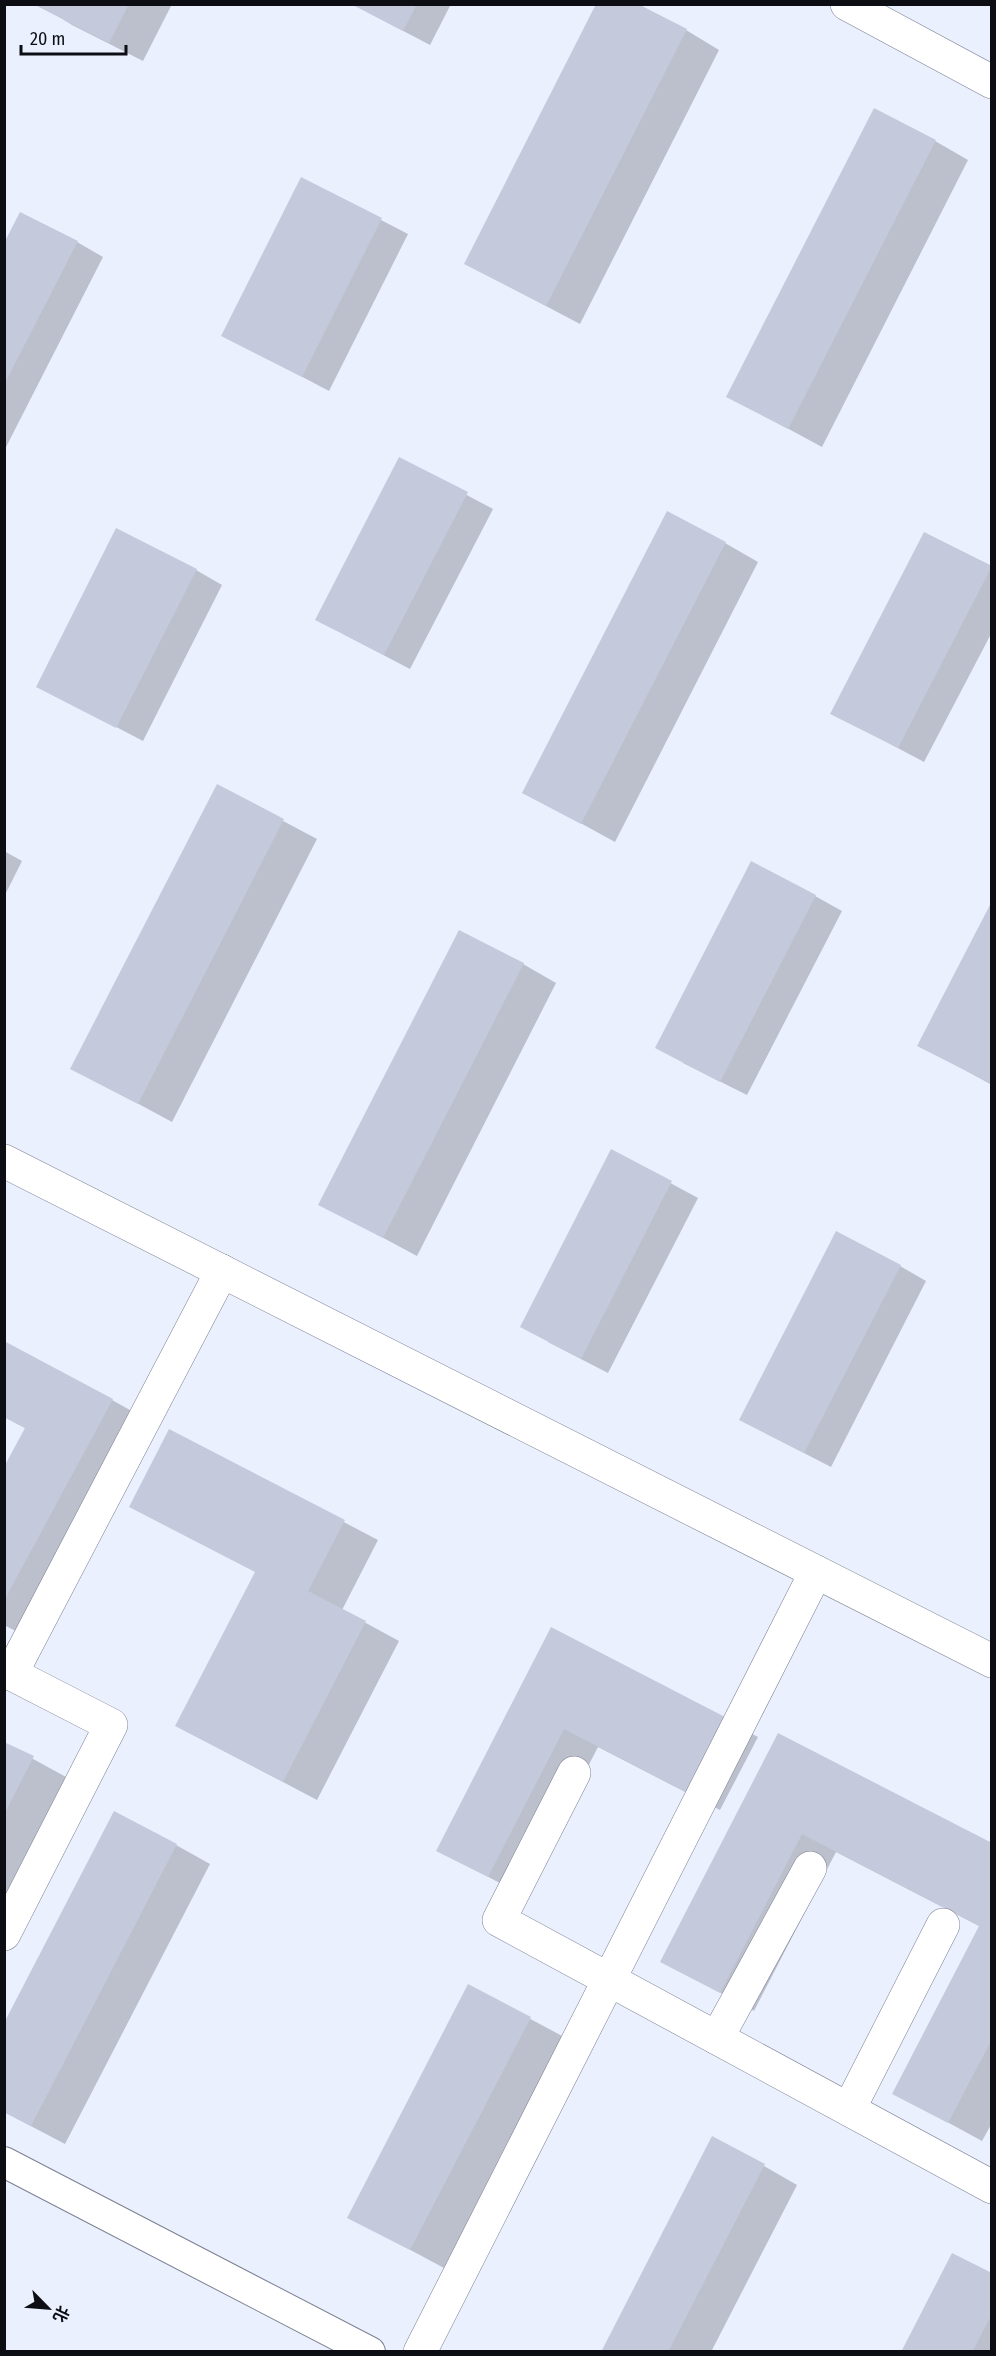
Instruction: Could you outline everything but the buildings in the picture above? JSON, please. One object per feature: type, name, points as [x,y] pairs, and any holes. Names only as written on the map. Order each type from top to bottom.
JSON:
[{"type":"street","points":[[847,4],[992,82]]},
{"type":"street","points":[[4,1161],[992,1661]]},
{"type":"street","points":[[4,1934],[111,1725],[8,1672],[222,1271]]},
{"type":"street","points":[[420,2352],[816,1572]]},
{"type":"street","points":[[574,1773],[499,1920],[992,2187]]},
{"type":"street","points":[[717,2038],[810,1868]]},
{"type":"street","points":[[849,2109],[943,1925]]},
{"type":"street","points":[[4,2162],[370,2352]]}]
